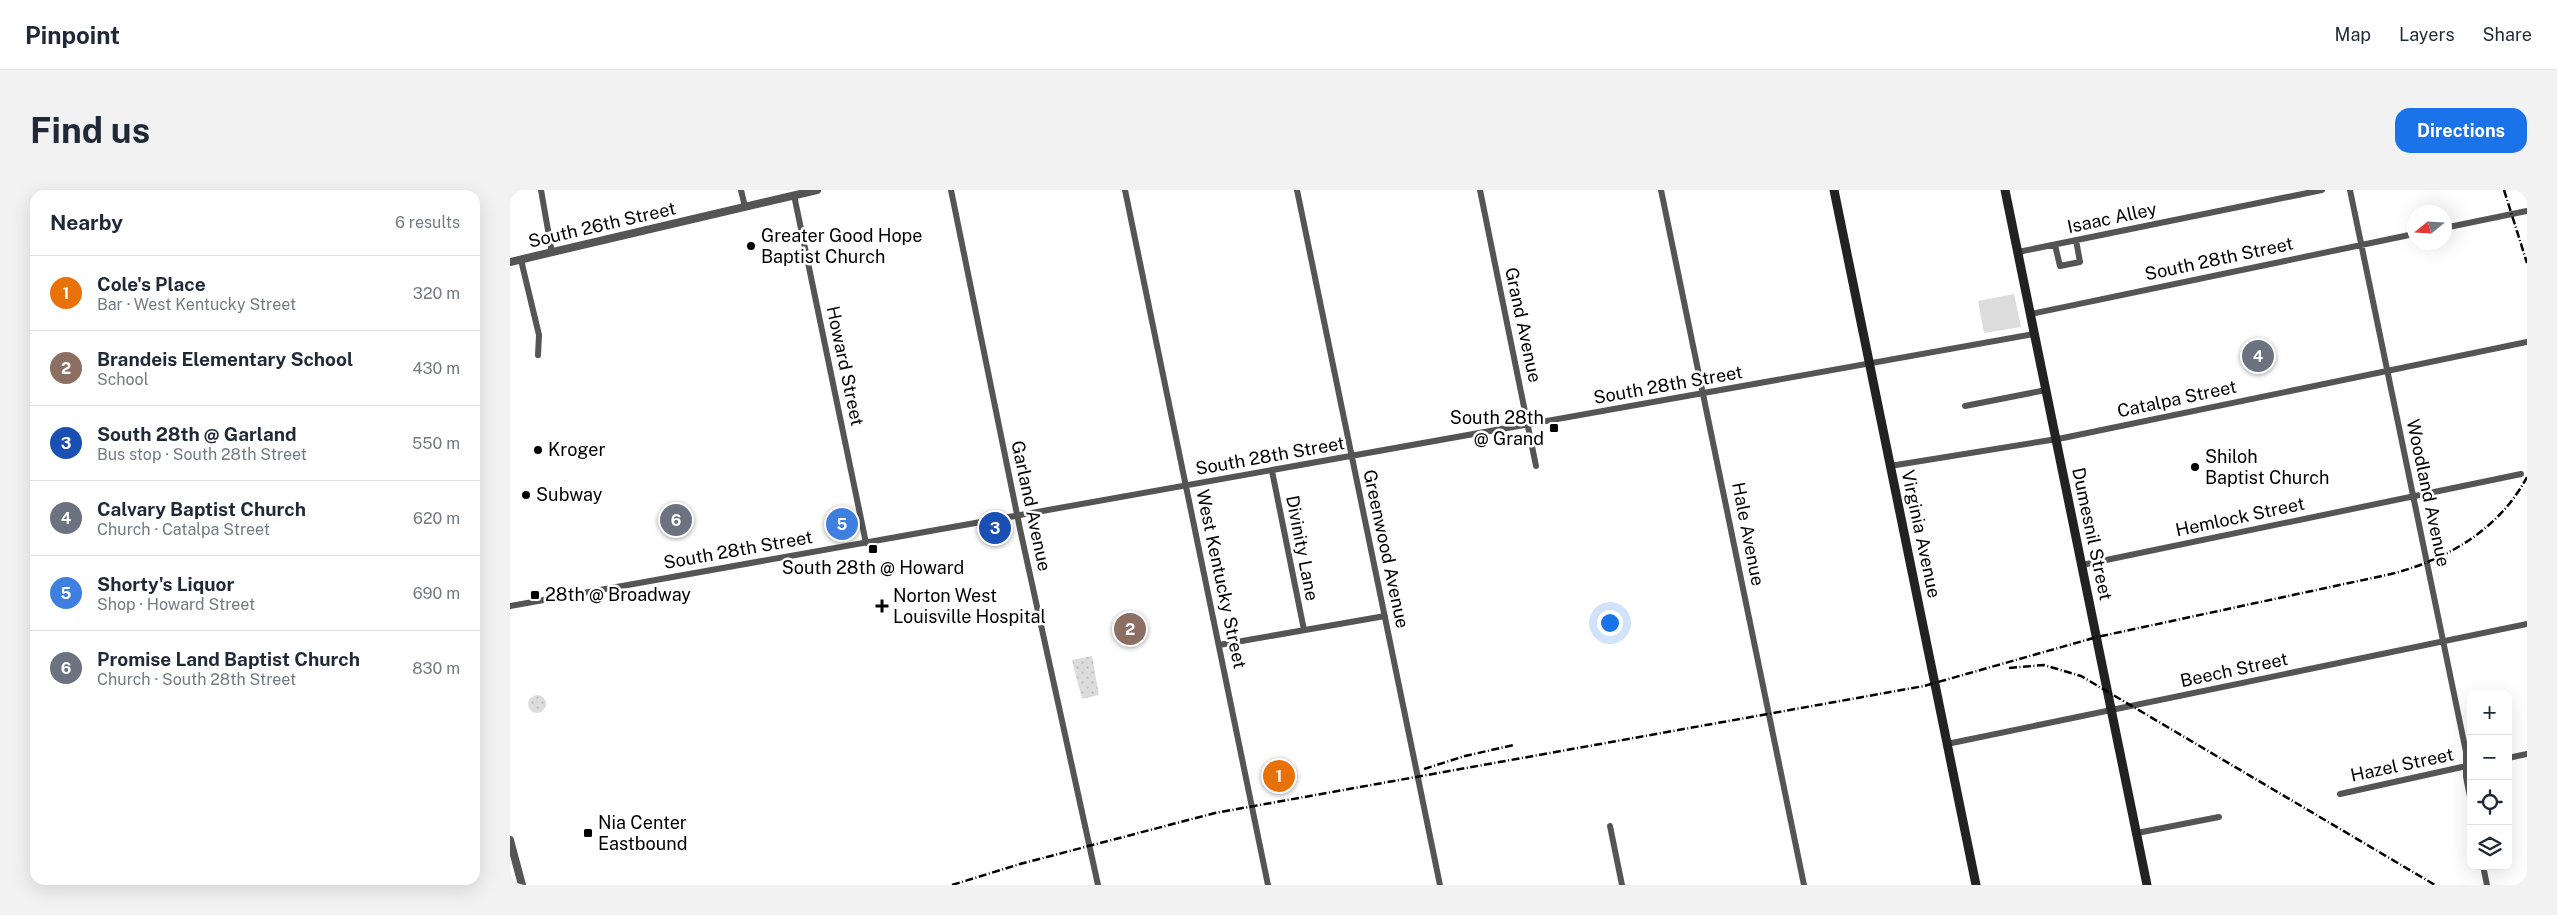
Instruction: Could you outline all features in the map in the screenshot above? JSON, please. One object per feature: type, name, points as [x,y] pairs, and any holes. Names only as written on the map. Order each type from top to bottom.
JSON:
[{"type":"main road","name":"Virginia Avenue","points":[[1834,190],[1976,885]]},
{"type":"main road","name":"Dumesnil Street","points":[[2005,190],[2147,885]]},
{"type":"street","points":[[541,190],[552,253]]},
{"type":"street","points":[[742,190],[745,207]]},
{"type":"street","name":"South 26th Street","points":[[510,262],[817,190]]},
{"type":"street","name":"Garland Avenue","points":[[951,190],[1018,516],[1098,885]]},
{"type":"street","name":"West Kentucky Street","points":[[1125,190],[1268,885]]},
{"type":"street","name":"Greenwood Avenue","points":[[1297,190],[1440,885]]},
{"type":"street","name":"Grand Avenue","points":[[1480,190],[1536,466]]},
{"type":"street","name":"Hale Avenue","points":[[1662,190],[1804,885]]},
{"type":"street","name":"Isaac Alley","points":[[2018,252],[2322,190]]},
{"type":"street","name":"Woodland Avenue","points":[[2350,190],[2467,759]]},
{"type":"street","name":"Howard Street","points":[[794,195],[866,543]]},
{"type":"street","points":[[2452,226],[2527,211]]},
{"type":"street","name":"South 28th Street","points":[[2031,314],[2407,235]]},
{"type":"street","points":[[2055,245],[2060,266],[2080,262],[2076,240]]},
{"type":"street","points":[[521,260],[539,335],[538,355]]},
{"type":"street","name":"South 28th Street","points":[[510,606],[2034,334]]},
{"type":"street","name":"Catalpa Street","points":[[1890,466],[2056,438],[2527,342]]},
{"type":"street","points":[[1965,406],[2046,390]]},
{"type":"street","name":"Divinity Lane","points":[[1272,471],[1304,630]]},
{"type":"street","name":"Hemlock Street","points":[[2082,565],[2521,474]]},
{"type":"street","points":[[1219,645],[1385,616]]},
{"type":"street","name":"Beech Street","points":[[1947,744],[2527,624]]},
{"type":"street","points":[[2512,757],[2527,754]]},
{"type":"street","name":"Hazel Street","points":[[2340,794],[2467,766]]},
{"type":"street","points":[[2137,833],[2219,817]]},
{"type":"street","points":[[1610,826],[1622,885]]},
{"type":"street","points":[[510,840],[522,885]]},
{"type":"street","points":[[2484,870],[2487,885]]},
{"type":"shaded area","points":[[2014,294],[2021,327],[1984,333],[1978,301]]},
{"type":"shaded area","points":[[1092,656],[1099,695],[1082,699],[1072,660]]},
{"type":"shaded area","points":[[537,695],[543,698],[546,704],[543,710],[537,713],[531,710],[528,704],[531,698]]},
{"type":"railway","points":[[2504,190],[2527,263]]},
{"type":"railway","points":[[952,885],[1020,864],[1215,813],[1924,686],[2097,637],[2391,574],[2432,560],[2469,540],[2502,513],[2527,477]]},
{"type":"railway","points":[[2009,668],[2044,665],[2081,676],[2435,885]]},
{"type":"railway","points":[[1424,769],[1465,756],[1514,745]]},
{"type":"place","name":"Greater Good Hope Baptist Church","points":[[751,246]]},
{"type":"place","name":"Calvary Baptist Church","points":[[2258,356]]},
{"type":"place","name":"South 28th @ Grand","points":[[1554,428]]},
{"type":"place","name":"Kroger","points":[[538,450]]},
{"type":"place","name":"Shiloh Baptist Church","points":[[2195,467]]},
{"type":"place","name":"Subway","points":[[526,495]]},
{"type":"place","name":"Promise Land Baptist Church","points":[[676,520]]},
{"type":"place","name":"Shorty's Liquor","points":[[842,524]]},
{"type":"place","name":"South 28th @ Garland","points":[[995,528]]},
{"type":"place","name":"South 28th @ Howard","points":[[873,549]]},
{"type":"place","name":"28th @ Broadway","points":[[535,595]]},
{"type":"place","name":"Norton West Louisville Hospital","points":[[882,606]]},
{"type":"place","name":"Brandeis Elementary School","points":[[1130,629]]},
{"type":"place","name":"Cole's Place","points":[[1279,776]]},
{"type":"place","name":"Nia Center Eastbound","points":[[588,833]]}]
